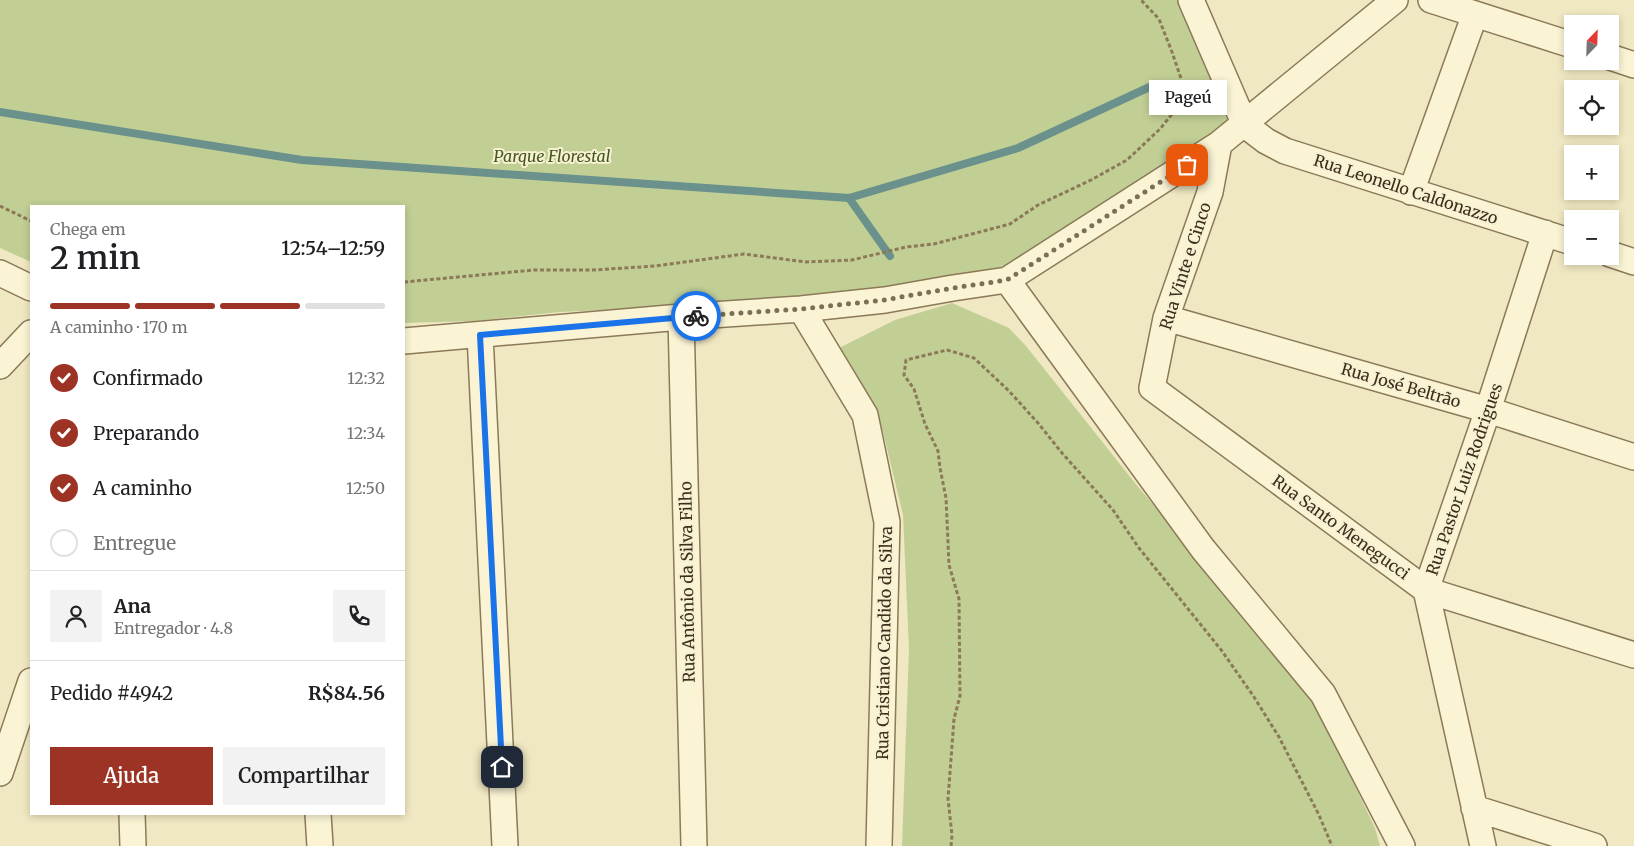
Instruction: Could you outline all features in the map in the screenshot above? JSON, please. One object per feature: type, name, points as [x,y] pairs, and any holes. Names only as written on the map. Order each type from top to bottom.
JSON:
[{"type":"street","points":[[1191,0],[1245,125]]},
{"type":"street","points":[[405,341],[681,317],[801,309],[884,300],[1007,280],[1219,144],[1245,125],[1395,0]]},
{"type":"street","points":[[1431,0],[1564,42]]},
{"type":"street","points":[[1411,192],[1474,14]]},
{"type":"street","points":[[1619,60],[1634,65]]},
{"type":"street","name":"Rua Leonello Caldonazzo","points":[[1245,125],[1266,141],[1285,151],[1564,239]]},
{"type":"street","name":"Rua Vinte e Cinco","points":[[1152,388],[1166,318],[1210,192],[1219,144]]},
{"type":"street","name":"Rua Pastor Luiz Rodrigues","points":[[1483,846],[1426,590],[1488,410],[1545,233]]},
{"type":"street","points":[[1619,257],[1634,262]]},
{"type":"street","points":[[0,273],[30,288]]},
{"type":"street","points":[[1007,280],[1203,548],[1323,694],[1402,846]]},
{"type":"street","name":"Rua Cristiano Candido da Silva","points":[[801,309],[865,415],[887,522],[879,846]]},
{"type":"street","name":"Rua Antônio da Silva Filho","points":[[681,317],[694,846]]},
{"type":"street","name":"Rua José Beltrão","points":[[1166,318],[1488,410],[1634,457]]},
{"type":"street","points":[[0,366],[30,334]]},
{"type":"street","points":[[480,335],[505,846]]},
{"type":"street","name":"Rua Santo Menegucci","points":[[1152,388],[1426,590],[1634,655]]},
{"type":"street","points":[[0,773],[30,684]]},
{"type":"street","points":[[1474,808],[1594,846]]},
{"type":"street","points":[[132,815],[133,846]]},
{"type":"street","points":[[318,815],[320,846]]},
{"type":"path","points":[[405,282],[534,270],[593,270],[654,266],[744,254],[806,262],[852,260],[906,247],[934,244],[1010,224],[1038,205],[1091,180],[1127,160],[1160,129],[1186,93],[1158,19],[1140,0]]},
{"type":"path","points":[[0,206],[30,221]]},
{"type":"path","points":[[951,846],[952,835],[948,799],[954,720],[960,696],[959,599],[949,565],[946,498],[938,451],[925,424],[914,389],[904,375],[906,360],[948,350],[974,358],[1009,391],[1113,510],[1139,548],[1222,651],[1254,697],[1279,737],[1319,815],[1332,846]]},
{"type":"green space","name":"Parque Florestal","points":[[0,0],[1191,0],[1236,116],[1201,143],[1030,256],[984,273],[897,291],[760,303],[560,312],[476,321],[405,323],[405,205],[30,205],[30,262],[0,248]]},
{"type":"green space","points":[[952,303],[1009,328],[1026,346],[1135,483],[1238,605],[1307,691],[1333,740],[1375,828],[1380,846],[902,846],[909,649],[903,515],[883,432],[840,362],[835,350],[895,320]]},
{"type":"waterway","points":[[0,112],[302,160],[849,198],[1018,148],[1156,84]]},
{"type":"waterway","points":[[849,198],[890,256]]},
{"type":"way so far","points":[[696,316],[801,309],[884,300],[1007,280],[1187,165]]},
{"type":"place","name":"Pageú","points":[[1187,165]]},
{"type":"route","points":[[502,767],[480,335],[696,316]]}]
